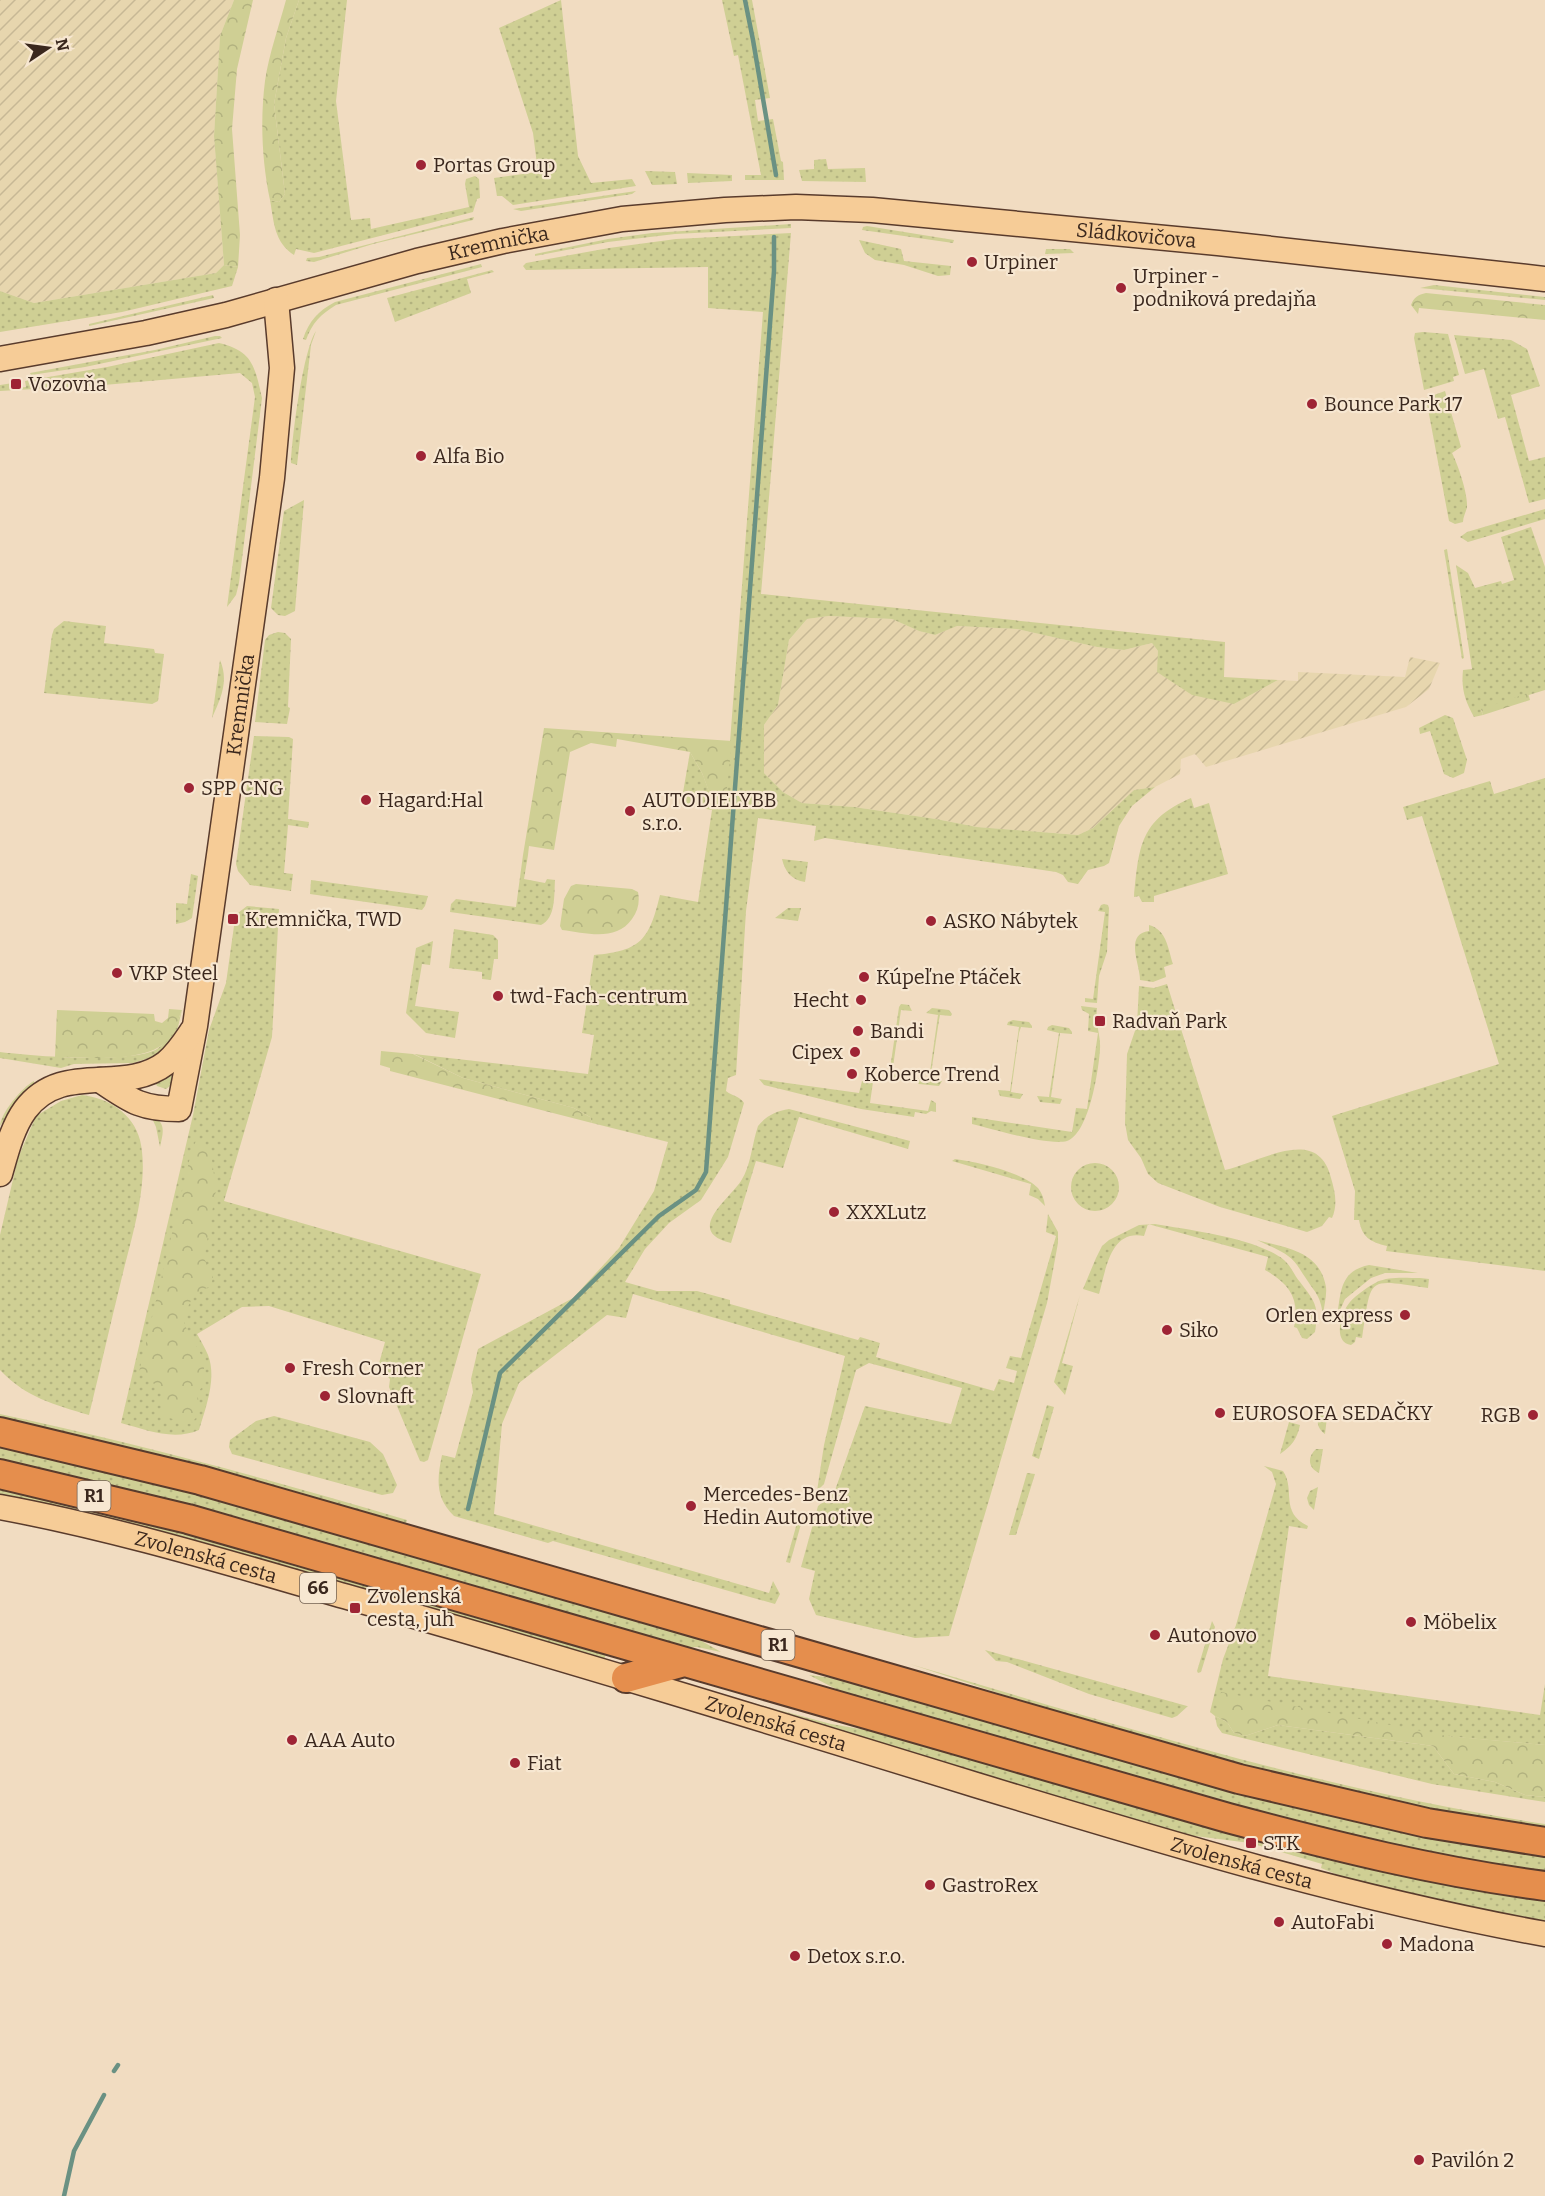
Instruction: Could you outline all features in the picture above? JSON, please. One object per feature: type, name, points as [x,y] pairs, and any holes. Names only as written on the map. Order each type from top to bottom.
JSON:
[{"type":"highway","name":"R1","points":[[0,1432],[200,1480],[1239,1779],[1427,1823],[1545,1842]]},
{"type":"highway","name":"R1","points":[[0,1474],[188,1519],[1335,1847],[1428,1867],[1545,1886]]},
{"type":"highway","points":[[626,1678],[684,1662]]},
{"type":"main road","name":"Sládkovičova","points":[[725,210],[796,207],[884,210],[1218,243],[1545,279]]},
{"type":"main road","name":"Kremnička","points":[[0,359],[146,333],[417,261],[503,241],[622,219],[725,210]]},
{"type":"main road","name":"Kremnička","points":[[100,1080],[134,1103],[161,1108],[179,1108],[195,1026],[272,478],[282,368],[276,300]]},
{"type":"main road","points":[[0,1174],[16,1128],[25,1111],[42,1094],[58,1085],[83,1080],[125,1079],[164,1065],[179,1051],[195,1026]]},
{"type":"main road","name":"Zvolenská cesta","points":[[4,1508],[186,1551],[626,1678],[1114,1827],[1253,1867],[1425,1911],[1545,1934]]},
{"type":"shaded area","points":[[0,0],[234,0],[220,36],[214,136],[224,265],[216,273],[34,303],[0,291]]},
{"type":"shaded area","points":[[829,616],[892,619],[919,631],[935,635],[956,626],[1017,629],[1097,647],[1124,650],[1152,643],[1158,651],[1234,704],[1278,680],[1298,681],[1298,672],[1405,677],[1410,657],[1440,663],[1429,689],[1406,707],[1206,767],[1195,754],[1181,759],[1180,774],[1155,787],[1134,790],[1093,828],[1078,835],[977,827],[854,807],[802,803],[783,792],[764,773],[764,725],[778,705],[789,640],[807,619]]},
{"type":"green space","points":[[234,0],[253,0],[237,69],[232,129],[240,235],[238,267],[224,265],[214,136],[220,36]]},
{"type":"green space","points":[[286,0],[299,0],[286,38],[274,104],[285,194],[279,202],[270,200],[267,186],[263,111],[267,71]]},
{"type":"green space","points":[[299,0],[347,0],[336,101],[351,220],[370,218],[371,229],[469,207],[465,184],[466,179],[475,176],[479,179],[480,198],[477,199],[473,212],[314,253],[296,249],[294,255],[282,244],[274,224],[270,200],[279,202],[285,194],[274,104],[286,38]]},
{"type":"green space","points":[[561,0],[578,156],[591,183],[632,179],[636,186],[513,205],[502,196],[497,196],[494,178],[538,172],[533,133],[499,28]]},
{"type":"green space","points":[[722,0],[752,0],[770,98],[755,100],[758,121],[773,119],[783,162],[784,180],[745,180],[745,175],[761,175],[738,55],[734,56]]},
{"type":"green space","points":[[826,159],[828,169],[865,168],[866,182],[802,181],[799,170],[814,169],[814,160]]},
{"type":"green space","points":[[645,171],[675,172],[677,184],[652,185]]},
{"type":"green space","points":[[687,173],[732,175],[732,181],[688,183]]},
{"type":"green space","points":[[636,191],[632,194],[521,211],[513,209]]},
{"type":"green space","points":[[474,217],[473,220],[373,244],[314,262],[306,261],[307,258],[319,257]]},
{"type":"green space","points":[[791,224],[791,228],[675,234],[608,242],[535,256],[535,254],[608,239],[652,233]]},
{"type":"green space","points":[[867,226],[954,240],[953,243],[862,230]]},
{"type":"green space","points":[[791,233],[761,594],[1225,642],[1224,677],[1278,680],[1234,704],[1192,695],[1157,672],[1158,651],[1152,643],[1124,650],[1097,647],[1017,629],[957,626],[935,635],[919,631],[892,619],[829,616],[807,619],[789,640],[778,705],[764,725],[764,773],[783,792],[802,803],[854,807],[977,827],[1078,835],[1093,828],[1134,790],[1155,787],[1132,806],[1119,826],[1109,863],[1088,870],[1078,884],[1068,882],[1063,875],[1056,872],[825,838],[814,841],[816,826],[758,818],[746,911],[736,1075],[728,1078],[726,1091],[744,1103],[728,1157],[701,1200],[669,1223],[645,1249],[625,1282],[657,1291],[697,1291],[730,1300],[730,1304],[858,1340],[860,1337],[880,1343],[876,1357],[994,1391],[999,1379],[1014,1383],[1017,1371],[1006,1368],[1010,1356],[1021,1358],[1056,1236],[1046,1232],[1048,1214],[1058,1232],[1058,1243],[1047,1303],[949,1636],[915,1638],[816,1615],[809,1599],[815,1571],[801,1567],[818,1506],[834,1493],[865,1406],[951,1424],[962,1388],[869,1363],[856,1370],[824,1484],[817,1491],[824,1445],[845,1356],[633,1294],[626,1318],[607,1315],[519,1383],[502,1424],[494,1514],[769,1593],[773,1581],[780,1594],[775,1604],[553,1541],[548,1543],[454,1516],[443,1502],[439,1488],[442,1455],[455,1458],[473,1392],[471,1379],[478,1349],[573,1298],[619,1248],[654,1191],[668,1142],[592,1123],[590,1117],[574,1108],[463,1078],[414,1054],[588,1074],[594,1035],[582,1033],[594,955],[623,950],[640,940],[652,923],[660,895],[698,902],[712,810],[681,804],[690,752],[711,796],[725,807],[763,312],[708,308],[708,267],[526,270],[523,266],[526,263],[609,248],[676,239]]},
{"type":"green space","points":[[859,240],[901,249],[904,261],[951,266],[950,275],[938,276],[904,265],[875,260],[865,253]]},
{"type":"green space","points":[[1046,249],[1070,249],[1074,253],[1045,254]]},
{"type":"green space","points":[[481,264],[482,267],[336,305],[318,320],[306,340],[303,339],[315,317],[335,302]]},
{"type":"green space","points":[[224,265],[238,267],[232,286],[122,312],[0,332],[0,291],[34,303],[216,273]]},
{"type":"green space","points":[[492,270],[494,272],[467,279],[471,293],[395,322],[387,298]]},
{"type":"green space","points":[[1434,285],[1545,297],[1545,300],[1420,288]]},
{"type":"green space","points":[[1426,293],[1545,305],[1545,320],[1419,308],[1418,314],[1411,305],[1413,300]]},
{"type":"green space","points":[[213,295],[214,298],[89,326],[89,324]]},
{"type":"green space","points":[[316,331],[311,345],[297,465],[291,463],[296,415],[307,356]]},
{"type":"green space","points":[[1415,333],[1448,334],[1459,375],[1453,377],[1454,381],[1424,390],[1414,338]]},
{"type":"green space","points":[[1454,335],[1511,340],[1527,349],[1540,386],[1511,395],[1529,461],[1545,457],[1545,499],[1529,503],[1505,417],[1498,419],[1484,369],[1465,374]]},
{"type":"green space","points":[[215,336],[222,338],[85,367],[31,375],[30,373],[155,350]]},
{"type":"green space","points":[[219,343],[239,351],[251,362],[262,398],[239,583],[236,595],[227,607],[255,397],[252,383],[240,373],[0,391],[0,385],[13,383],[14,388],[26,387],[25,381],[107,367]]},
{"type":"green space","points":[[1445,391],[1461,447],[1452,453],[1467,501],[1463,522],[1455,524],[1449,521],[1426,398]]},
{"type":"green space","points":[[304,500],[295,611],[285,616],[278,615],[271,608],[284,511]]},
{"type":"green space","points":[[1545,509],[1545,519],[1468,542],[1460,537],[1467,532]]},
{"type":"green space","points":[[1531,527],[1545,567],[1545,690],[1481,710],[1483,715],[1474,717],[1463,689],[1463,670],[1472,669],[1456,565],[1468,573],[1475,588],[1514,580],[1501,537]]},
{"type":"green space","points":[[1447,549],[1464,658],[1462,659],[1444,550]]},
{"type":"green space","points":[[64,621],[106,626],[104,643],[154,649],[155,653],[164,654],[158,701],[152,704],[44,693],[52,635],[54,629]]},
{"type":"green space","points":[[278,632],[285,633],[291,639],[288,707],[290,708],[287,724],[255,722],[265,640],[269,635]]},
{"type":"green space","points":[[220,660],[224,682],[212,718]]},
{"type":"green space","points":[[1528,693],[1530,700],[1483,715],[1481,709]]},
{"type":"green space","points":[[1445,715],[1453,718],[1467,760],[1464,773],[1453,778],[1444,774],[1430,731],[1420,734],[1419,728]]},
{"type":"green space","points":[[544,728],[732,741],[725,807],[711,797],[702,773],[690,752],[617,739],[616,747],[591,743],[570,752],[554,850],[529,846],[528,855],[523,855]]},
{"type":"green space","points":[[254,736],[293,739],[288,819],[309,822],[308,828],[288,825],[284,873],[293,874],[291,891],[250,885],[238,871],[236,864]]},
{"type":"green space","points":[[1545,778],[1545,1271],[1386,1251],[1387,1246],[1368,1238],[1362,1231],[1359,1220],[1354,1220],[1355,1191],[1332,1116],[1499,1064],[1422,816],[1407,820],[1403,807],[1490,781],[1494,794]]},
{"type":"green space","points":[[1191,798],[1194,808],[1209,803],[1228,874],[1154,896],[1154,902],[1142,902],[1139,896],[1134,897],[1138,863],[1145,837],[1161,816],[1174,806]]},
{"type":"green space","points":[[523,855],[528,855],[524,879],[545,883],[547,879],[555,880],[552,912],[546,922],[541,925],[450,912],[451,904],[456,899],[516,907]]},
{"type":"green space","points":[[782,859],[808,862],[805,882],[790,875]]},
{"type":"green space","points":[[191,874],[198,876],[192,918],[176,924],[176,903],[187,904]]},
{"type":"green space","points":[[311,880],[428,896],[422,910],[310,894]]},
{"type":"green space","points":[[576,884],[632,889],[638,892],[639,903],[636,913],[618,931],[590,934],[562,930],[560,926],[564,899],[571,886]]},
{"type":"green space","points":[[1104,904],[1109,908],[1107,952],[1099,976],[1097,1003],[1085,1002],[1085,998],[1093,999],[1105,912],[1098,911]]},
{"type":"green space","points":[[247,906],[279,909],[272,1037],[224,1201],[481,1274],[428,1460],[424,1462],[420,1461],[389,1387],[390,1379],[378,1367],[385,1342],[269,1306],[242,1307],[197,1334],[208,1355],[211,1373],[210,1392],[199,1430],[180,1435],[150,1431],[121,1423],[193,1115],[209,1030],[226,983],[234,926],[238,913]]},
{"type":"green space","points":[[788,908],[801,908],[798,921],[775,918]]},
{"type":"green space","points":[[1149,925],[1160,931],[1168,946],[1173,964],[1164,967],[1166,977],[1153,982],[1140,980],[1135,951],[1137,938],[1141,933],[1149,931]]},
{"type":"green space","points":[[454,929],[493,935],[498,940],[498,959],[494,959],[491,980],[482,979],[482,972],[449,968]]},
{"type":"green space","points":[[433,941],[430,965],[422,964],[415,1006],[459,1012],[455,1038],[426,1033],[406,1013],[416,948]]},
{"type":"green space","points":[[1167,984],[1225,1170],[1287,1151],[1301,1150],[1314,1153],[1324,1162],[1334,1188],[1335,1208],[1332,1218],[1329,1217],[1322,1226],[1307,1232],[1220,1207],[1158,1183],[1148,1174],[1141,1158],[1128,1140],[1125,1123],[1127,1054],[1137,1025],[1139,986],[1154,988]]},
{"type":"green space","points":[[901,1004],[909,1005],[912,1011],[901,1010],[892,1074],[903,1076],[900,1081],[891,1080],[889,1076]]},
{"type":"green space","points":[[1081,1006],[1097,1008],[1100,1049],[1098,1071],[1087,1114],[1075,1136],[1067,1141],[1047,1141],[972,1124],[972,1117],[1072,1132],[1076,1108],[1087,1109],[1098,1033],[1088,1031],[1089,1014],[1082,1010]]},
{"type":"green space","points":[[932,1008],[949,1010],[952,1014],[951,1016],[940,1015],[939,1020],[930,1080],[942,1081],[939,1086],[917,1082],[917,1078],[929,1079],[938,1015],[926,1013]]},
{"type":"green space","points":[[169,1009],[182,1010],[174,1030],[162,1045],[149,1052],[100,1058],[55,1057],[57,1010],[154,1014],[155,1021],[162,1023],[168,1018]]},
{"type":"green space","points":[[182,1010],[178,1027],[171,1040],[155,1056],[133,1063],[74,1064],[61,1068],[0,1058],[0,1052],[81,1058],[144,1054],[157,1049],[166,1041],[173,1032]]},
{"type":"green space","points":[[1013,1020],[1029,1022],[1032,1026],[1032,1028],[1021,1027],[1019,1033],[1011,1092],[1023,1094],[1020,1099],[1000,1096],[998,1090],[1010,1091],[1019,1027],[1007,1025]]},
{"type":"green space","points":[[1052,1025],[1069,1028],[1072,1032],[1072,1034],[1060,1033],[1051,1097],[1062,1099],[1060,1104],[1040,1102],[1037,1096],[1049,1097],[1059,1033],[1047,1030]]},
{"type":"green space","points":[[381,1051],[413,1054],[463,1078],[574,1108],[590,1117],[592,1123],[390,1071],[390,1068],[380,1065]]},
{"type":"green space","points":[[176,1064],[174,1083],[166,1089],[157,1086],[155,1082]]},
{"type":"green space","points":[[759,1079],[859,1093],[862,1081],[873,1082],[870,1103],[928,1111],[931,1100],[936,1103],[936,1112],[931,1111],[926,1114],[915,1112],[914,1117],[861,1109],[764,1085]]},
{"type":"green space","points":[[34,1081],[34,1086],[16,1103],[0,1126],[12,1101]]},
{"type":"green space","points":[[82,1095],[110,1103],[132,1122],[140,1140],[143,1174],[134,1229],[89,1415],[30,1393],[0,1370],[0,1235],[18,1158],[36,1116],[61,1101]]},
{"type":"green space","points":[[789,1109],[910,1141],[908,1149],[799,1117],[783,1168],[756,1161],[731,1243],[717,1238],[711,1231],[710,1224],[720,1206],[744,1175],[758,1126],[772,1114]]},
{"type":"green space","points":[[151,1116],[160,1121],[163,1128],[160,1147],[156,1127]]},
{"type":"green space","points":[[197,1139],[205,1144],[212,1160],[216,1190],[204,1258],[213,1277],[211,1286],[198,1293],[191,1301],[184,1324],[204,1360],[204,1385],[197,1393],[199,1411],[196,1418],[189,1424],[163,1416],[163,1391],[139,1372],[192,1149]]},
{"type":"green space","points":[[955,1159],[987,1165],[1031,1182],[1043,1196],[1045,1206],[1038,1199],[1029,1195],[1031,1184],[952,1161]]},
{"type":"green space","points":[[1095,1163],[1112,1170],[1119,1187],[1112,1204],[1095,1211],[1078,1204],[1071,1187],[1078,1170]]},
{"type":"green space","points":[[1148,1224],[1144,1236],[1133,1235],[1124,1239],[1111,1253],[1099,1294],[1083,1289],[1102,1246],[1139,1225]]},
{"type":"green space","points":[[1149,1224],[1204,1232],[1272,1252],[1289,1265],[1310,1295],[1317,1316],[1315,1332],[1307,1339],[1302,1338],[1297,1328],[1294,1327],[1296,1308],[1294,1300],[1287,1287],[1265,1270],[1268,1257]]},
{"type":"green space","points":[[1257,1240],[1300,1253],[1317,1266],[1323,1275],[1326,1287],[1323,1315],[1317,1294],[1293,1260],[1279,1250]]},
{"type":"green space","points":[[1369,1265],[1418,1273],[1385,1273],[1371,1278],[1345,1299],[1337,1317],[1341,1291],[1347,1277],[1359,1268]]},
{"type":"green space","points":[[1429,1279],[1428,1288],[1393,1283],[1375,1286],[1368,1303],[1362,1338],[1356,1337],[1355,1342],[1351,1345],[1345,1343],[1340,1333],[1341,1319],[1350,1302],[1359,1294],[1382,1280]]},
{"type":"green space","points":[[1080,1295],[1062,1363],[1073,1366],[1065,1395],[1054,1382]]},
{"type":"green space","points":[[1047,1405],[1054,1407],[1039,1459],[1032,1456]]},
{"type":"green space","points":[[1328,1409],[1325,1434],[1319,1427],[1318,1420],[1321,1414]]},
{"type":"green space","points":[[0,1414],[205,1463],[407,1520],[405,1526],[0,1421]]},
{"type":"green space","points":[[274,1416],[370,1442],[383,1454],[397,1485],[393,1493],[382,1495],[232,1454],[229,1447],[230,1440],[256,1421]]},
{"type":"green space","points":[[1289,1422],[1300,1425],[1299,1430],[1293,1442],[1280,1454]]},
{"type":"green space","points":[[0,1442],[92,1462],[684,1631],[721,1652],[697,1647],[681,1648],[0,1462]]},
{"type":"green space","points":[[1316,1449],[1323,1449],[1319,1473],[1315,1471],[1310,1462],[1311,1455]]},
{"type":"green space","points":[[1264,1466],[1283,1471],[1287,1478],[1294,1514],[1308,1526],[1307,1529],[1289,1526],[1268,1676],[1540,1715],[1545,1684],[1545,1745],[1215,1716],[1210,1712],[1223,1659],[1236,1625],[1276,1484],[1272,1472]]},
{"type":"green space","points":[[1027,1473],[1035,1474],[1016,1535],[1009,1535]]},
{"type":"green space","points":[[1318,1487],[1314,1510],[1307,1498],[1310,1491]]},
{"type":"green space","points":[[0,1488],[180,1531],[606,1653],[604,1661],[0,1497]]},
{"type":"green space","points":[[797,1523],[801,1524],[790,1563],[786,1562]]},
{"type":"green space","points":[[1212,1621],[1215,1627],[1201,1672],[1198,1673],[1197,1671]]},
{"type":"green space","points":[[985,1650],[1188,1706],[1172,1718],[1089,1694],[1007,1662],[996,1661]]},
{"type":"green space","points":[[910,1664],[1146,1733],[1304,1775],[1384,1794],[1545,1824],[1545,1832],[1353,1795],[1142,1740]]},
{"type":"green space","points":[[809,1675],[857,1681],[1545,1852],[1545,1874],[1326,1833],[853,1698]]},
{"type":"green space","points":[[679,1683],[831,1724],[884,1733],[1352,1864],[1465,1887],[1545,1900],[1545,1923],[1367,1887],[1321,1868],[1322,1864],[1250,1843],[1195,1836],[1194,1839]]},
{"type":"green space","points":[[1221,1692],[1447,1736],[1545,1745],[1545,1797],[1525,1795],[1495,1782],[1454,1774],[1433,1746],[1278,1725],[1245,1736],[1234,1733],[1227,1722],[1215,1716]]},
{"type":"green space","points":[[1215,1716],[1227,1722],[1234,1733],[1245,1736],[1278,1725],[1433,1746],[1454,1774],[1495,1782],[1525,1795],[1545,1797],[1545,1802],[1432,1784],[1222,1733],[1217,1726]]},
{"type":"waterway","points":[[745,0],[776,175]]},
{"type":"waterway","points":[[468,1509],[500,1373],[659,1216],[696,1190],[706,1172],[774,271],[774,237]]},
{"type":"waterway","points":[[114,2071],[118,2065]]},
{"type":"waterway","points":[[64,2196],[74,2151],[104,2095]]},
{"type":"place","name":"Portas Group","points":[[421,165]]},
{"type":"place","name":"Urpiner","points":[[972,262]]},
{"type":"place","name":"Urpiner - podniková predajňa","points":[[1121,288]]},
{"type":"place","name":"Vozovňa","points":[[16,384]]},
{"type":"place","name":"Bounce Park 17","points":[[1312,404]]},
{"type":"place","name":"Alfa Bio","points":[[421,456]]},
{"type":"place","name":"SPP CNG","points":[[189,788]]},
{"type":"place","name":"Hagard:Hal","points":[[366,800]]},
{"type":"place","name":"AUTODIELYBB s.r.o.","points":[[630,811]]},
{"type":"place","name":"Kremnička, TWD","points":[[233,919]]},
{"type":"place","name":"ASKO Nábytek","points":[[931,921]]},
{"type":"place","name":"VKP Steel","points":[[117,973]]},
{"type":"place","name":"Kúpeľne Ptáček","points":[[864,977]]},
{"type":"place","name":"twd-Fach-centrum","points":[[498,996]]},
{"type":"place","name":"Hecht","points":[[861,1000]]},
{"type":"place","name":"Radvaň Park","points":[[1100,1021]]},
{"type":"place","name":"Bandi","points":[[858,1031]]},
{"type":"place","name":"Cipex","points":[[855,1052]]},
{"type":"place","name":"Koberce Trend","points":[[852,1074]]},
{"type":"place","name":"XXXLutz","points":[[834,1212]]},
{"type":"place","name":"Orlen express","points":[[1405,1315]]},
{"type":"place","name":"Siko","points":[[1167,1330]]},
{"type":"place","name":"Fresh Corner","points":[[290,1368]]},
{"type":"place","name":"Slovnaft","points":[[325,1396]]},
{"type":"place","name":"EUROSOFA SEDAČKY","points":[[1220,1413]]},
{"type":"place","name":"RGB","points":[[1533,1415]]},
{"type":"place","name":"Mercedes-Benz Hedin Automotive","points":[[691,1506]]},
{"type":"place","name":"Zvolenská cesta, juh","points":[[355,1608]]},
{"type":"place","name":"Möbelix","points":[[1411,1622]]},
{"type":"place","name":"Autonovo","points":[[1155,1635]]},
{"type":"place","name":"AAA Auto","points":[[292,1740]]},
{"type":"place","name":"Fiat","points":[[515,1763]]},
{"type":"place","name":"STK","points":[[1251,1843]]},
{"type":"place","name":"GastroRex","points":[[930,1885]]},
{"type":"place","name":"AutoFabi","points":[[1279,1922]]},
{"type":"place","name":"Madona","points":[[1387,1944]]},
{"type":"place","name":"Detox s.r.o.","points":[[795,1956]]},
{"type":"place","name":"Pavilón 2","points":[[1419,2160]]}]
